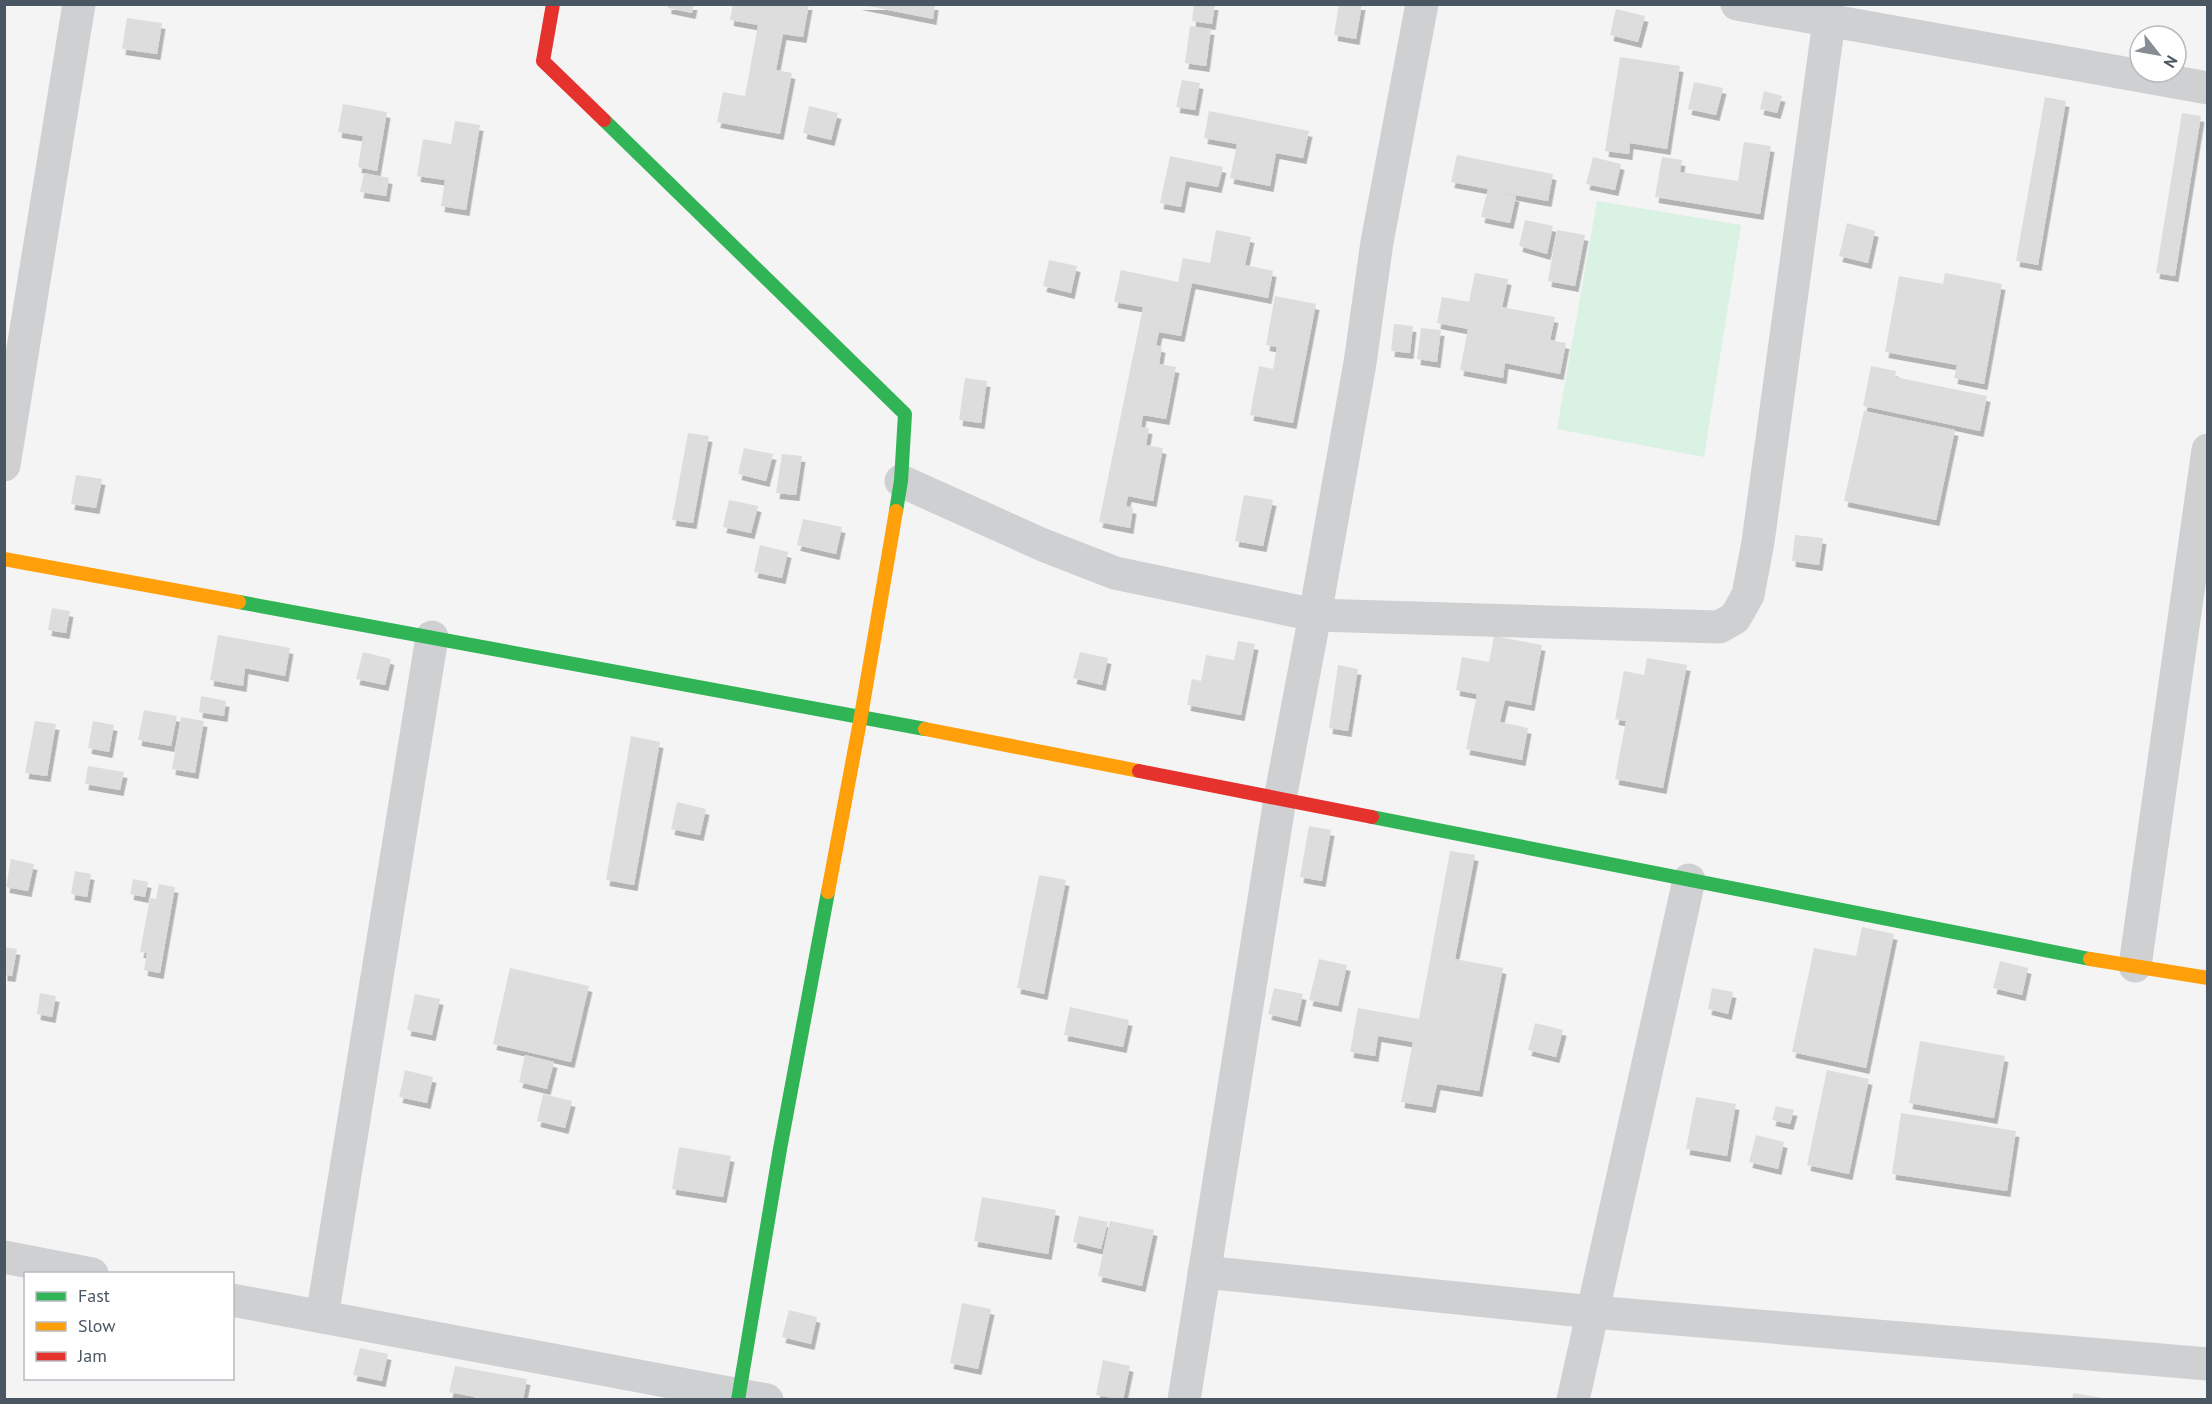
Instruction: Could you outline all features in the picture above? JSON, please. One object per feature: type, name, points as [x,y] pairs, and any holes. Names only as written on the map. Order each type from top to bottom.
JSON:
[{"type":"street","points":[[4,465],[79,4]]},
{"type":"street","points":[[234,1300],[748,1398],[780,1149],[861,716],[902,481],[905,414],[543,61],[553,4]]},
{"type":"street","points":[[1184,1400],[1280,799],[1360,363],[1377,242],[1422,4]]},
{"type":"street","points":[[1737,4],[2208,88]]},
{"type":"street","points":[[902,481],[1042,545],[1115,573],[1315,615],[1719,627],[1735,618],[1748,595],[1758,542],[1829,21]]},
{"type":"street","points":[[2135,966],[2208,450]]},
{"type":"street","points":[[4,558],[861,716],[2050,952],[2208,978]]},
{"type":"street","points":[[322,1317],[432,637]]},
{"type":"street","points":[[1573,1400],[1689,880]]},
{"type":"street","points":[[4,1257],[82,1272]]},
{"type":"street","points":[[1204,1272],[1593,1312],[2208,1364]]},
{"type":"green space","points":[[1597,201],[1741,225],[1704,457],[1557,429]]},
{"type":"building","points":[[668,4],[694,4],[692,13],[668,8]]},
{"type":"building","points":[[733,4],[809,4],[803,37],[783,34],[776,70],[792,73],[780,134],[717,122],[723,92],[745,96],[758,25],[730,20]]},
{"type":"building","points":[[858,4],[935,4],[933,19]]},
{"type":"building","points":[[1194,4],[1215,4],[1212,24],[1192,21]]},
{"type":"building","points":[[1339,4],[1362,4],[1356,39],[1334,35]]},
{"type":"building","points":[[1616,9],[1645,16],[1638,42],[1610,35]]},
{"type":"building","points":[[127,18],[162,23],[157,54],[122,49]]},
{"type":"building","points":[[1190,26],[1211,29],[1206,66],[1185,63]]},
{"type":"building","points":[[1620,57],[1680,66],[1667,149],[1630,143],[1629,154],[1605,151]]},
{"type":"building","points":[[1182,80],[1200,83],[1195,110],[1176,107]]},
{"type":"building","points":[[1694,82],[1723,88],[1716,115],[1688,109]]},
{"type":"building","points":[[1764,91],[1782,96],[1777,113],[1760,109]]},
{"type":"building","points":[[2045,97],[2066,101],[2038,265],[2016,261]]},
{"type":"building","points":[[343,104],[387,112],[377,171],[358,167],[363,136],[338,132]]},
{"type":"building","points":[[809,106],[838,113],[831,140],[803,133]]},
{"type":"building","points":[[1209,111],[1309,131],[1303,158],[1276,153],[1270,186],[1230,178],[1237,144],[1204,138]]},
{"type":"building","points":[[2182,113],[2201,116],[2175,276],[2156,273]]},
{"type":"building","points":[[455,121],[480,125],[466,210],[441,206],[445,180],[417,176],[423,139],[451,144]]},
{"type":"building","points":[[1744,142],[1771,146],[1760,214],[1655,197],[1662,157],[1682,160],[1680,172],[1738,181]]},
{"type":"building","points":[[1457,155],[1553,174],[1548,201],[1494,191],[1516,196],[1510,223],[1481,217],[1488,189],[1451,182]]},
{"type":"building","points":[[1170,156],[1223,167],[1218,187],[1186,181],[1181,207],[1160,203]]},
{"type":"building","points":[[1593,157],[1621,164],[1615,190],[1586,184]]},
{"type":"building","points":[[364,173],[389,178],[386,196],[360,192]]},
{"type":"building","points":[[1525,220],[1553,226],[1547,254],[1519,246]]},
{"type":"building","points":[[1847,223],[1875,231],[1868,263],[1839,256]]},
{"type":"building","points":[[1216,230],[1251,237],[1245,265],[1273,271],[1268,298],[1192,283],[1181,336],[1159,332],[1156,345],[1162,347],[1159,364],[1176,367],[1166,419],[1143,415],[1141,427],[1149,428],[1146,445],[1163,448],[1153,501],[1128,496],[1126,506],[1133,508],[1130,528],[1099,522],[1143,307],[1114,302],[1121,270],[1178,282],[1183,258],[1210,263]]},
{"type":"building","points":[[1557,230],[1585,235],[1575,286],[1548,281]]},
{"type":"building","points":[[1049,260],[1077,266],[1071,293],[1043,286]]},
{"type":"building","points":[[1475,273],[1508,279],[1502,307],[1555,317],[1550,340],[1566,343],[1560,374],[1505,363],[1503,378],[1460,370],[1468,329],[1437,323],[1442,297],[1469,302]]},
{"type":"building","points":[[1945,273],[2002,284],[1984,384],[1954,378],[1957,365],[1885,352],[1899,276],[1943,284]]},
{"type":"building","points":[[1275,296],[1316,304],[1293,423],[1250,415],[1259,366],[1273,369],[1277,347],[1266,345]]},
{"type":"building","points":[[1394,324],[1413,326],[1410,353],[1391,351]]},
{"type":"building","points":[[1421,328],[1441,330],[1437,362],[1417,359]]},
{"type":"building","points":[[1871,366],[1896,371],[1895,377],[1987,396],[1980,431],[1863,406]]},
{"type":"building","points":[[965,378],[987,381],[981,423],[959,420]]},
{"type":"building","points":[[1864,411],[1955,430],[1936,520],[1844,501]]},
{"type":"building","points":[[688,433],[709,436],[693,523],[672,520]]},
{"type":"building","points":[[744,448],[773,454],[766,481],[738,474]]},
{"type":"building","points":[[782,454],[802,456],[796,495],[776,493]]},
{"type":"building","points":[[76,475],[102,479],[96,508],[71,504]]},
{"type":"building","points":[[1244,495],[1273,500],[1263,546],[1235,541]]},
{"type":"building","points":[[729,500],[758,506],[751,533],[723,527]]},
{"type":"building","points":[[803,519],[842,527],[836,554],[797,545]]},
{"type":"building","points":[[1795,535],[1823,538],[1819,565],[1792,561]]},
{"type":"building","points":[[760,545],[788,552],[782,578],[754,572]]},
{"type":"building","points":[[52,608],[70,611],[66,633],[48,630]]},
{"type":"building","points":[[218,635],[290,648],[285,676],[245,668],[243,686],[210,680]]},
{"type":"building","points":[[1494,636],[1542,645],[1531,705],[1505,700],[1500,722],[1528,728],[1522,760],[1466,749],[1477,694],[1456,690],[1462,657],[1489,662]]},
{"type":"building","points":[[1238,641],[1255,644],[1241,715],[1187,705],[1192,679],[1201,681],[1206,655],[1234,660]]},
{"type":"building","points":[[363,652],[391,659],[385,685],[356,679]]},
{"type":"building","points":[[1080,652],[1108,658],[1102,685],[1073,678]]},
{"type":"building","points":[[1647,658],[1687,665],[1663,788],[1615,779],[1626,721],[1615,719],[1624,671],[1644,675]]},
{"type":"building","points":[[1338,665],[1358,669],[1348,731],[1329,728]]},
{"type":"building","points":[[201,696],[226,701],[224,716],[199,712]]},
{"type":"building","points":[[144,710],[177,716],[171,746],[138,740]]},
{"type":"building","points":[[181,717],[204,721],[195,773],[172,769]]},
{"type":"building","points":[[35,721],[56,724],[47,776],[25,773]]},
{"type":"building","points":[[93,721],[114,725],[109,752],[88,748]]},
{"type":"building","points":[[631,736],[660,742],[634,885],[606,880]]},
{"type":"building","points":[[88,766],[124,772],[120,790],[85,784]]},
{"type":"building","points":[[677,802],[706,809],[700,835],[671,829]]},
{"type":"building","points":[[1309,826],[1331,830],[1322,881],[1300,877]]},
{"type":"building","points":[[1450,851],[1475,855],[1455,959],[1503,968],[1479,1091],[1437,1084],[1432,1107],[1401,1102],[1413,1042],[1378,1036],[1375,1056],[1350,1052],[1358,1008],[1419,1019]]},
{"type":"building","points":[[11,859],[34,864],[28,891],[6,887]]},
{"type":"building","points":[[75,871],[91,874],[87,897],[71,894]]},
{"type":"building","points":[[1039,875],[1066,880],[1044,994],[1017,988]]},
{"type":"building","points":[[133,879],[148,882],[145,897],[130,894]]},
{"type":"building","points":[[159,884],[175,887],[160,973],[144,970],[147,953],[140,952],[150,898],[156,899]]},
{"type":"building","points":[[1862,927],[1894,934],[1866,1068],[1792,1052],[1814,948],[1856,956]]},
{"type":"building","points":[[4,947],[17,949],[12,976],[4,975]]},
{"type":"building","points":[[1319,959],[1347,965],[1338,1006],[1309,1000]]},
{"type":"building","points":[[2000,961],[2028,968],[2022,995],[1993,988]]},
{"type":"building","points":[[510,968],[589,986],[571,1062],[493,1044]]},
{"type":"building","points":[[1274,988],[1303,994],[1297,1021],[1268,1014]]},
{"type":"building","points":[[1712,988],[1733,992],[1728,1014],[1708,1009]]},
{"type":"building","points":[[40,993],[56,996],[52,1017],[37,1014]]},
{"type":"building","points":[[415,994],[440,999],[432,1035],[407,1030]]},
{"type":"building","points":[[1070,1007],[1129,1020],[1123,1047],[1064,1035]]},
{"type":"building","points":[[1535,1023],[1563,1030],[1556,1057],[1528,1050]]},
{"type":"building","points":[[1920,1041],[2005,1056],[1994,1118],[1909,1103]]},
{"type":"building","points":[[525,1055],[554,1062],[547,1089],[519,1082]]},
{"type":"building","points":[[405,1070],[433,1077],[427,1103],[399,1097]]},
{"type":"building","points":[[1827,1070],[1869,1079],[1849,1174],[1807,1165]]},
{"type":"building","points":[[543,1094],[572,1101],[565,1128],[537,1121]]},
{"type":"building","points":[[1696,1097],[1736,1104],[1727,1156],[1686,1149]]},
{"type":"building","points":[[1776,1106],[1794,1110],[1790,1124],[1772,1120]]},
{"type":"building","points":[[1901,1113],[2016,1131],[2007,1191],[1892,1174]]},
{"type":"building","points":[[1756,1135],[1784,1142],[1778,1169],[1749,1162]]},
{"type":"building","points":[[679,1147],[731,1156],[723,1197],[672,1189]]},
{"type":"building","points":[[982,1197],[1056,1210],[1048,1254],[974,1241]]},
{"type":"building","points":[[1079,1216],[1108,1222],[1101,1249],[1073,1242]]},
{"type":"building","points":[[1110,1221],[1154,1230],[1142,1286],[1098,1276]]},
{"type":"building","points":[[962,1303],[991,1309],[978,1369],[950,1363]]},
{"type":"building","points":[[789,1310],[817,1317],[811,1344],[782,1337]]},
{"type":"building","points":[[360,1348],[388,1354],[382,1381],[353,1375]]},
{"type":"building","points":[[1103,1360],[1130,1366],[1123,1400],[1096,1395]]},
{"type":"building","points":[[455,1366],[527,1379],[523,1400],[474,1400],[475,1397],[449,1392]]},
{"type":"building","points":[[2073,1393],[2103,1398],[2103,1400],[2072,1400]]},
{"type":"traffic: fast","points":[[604,120],[905,414],[901,481],[896,511]]},
{"type":"traffic: fast","points":[[239,602],[925,729]]},
{"type":"traffic: fast","points":[[1372,817],[2090,959]]},
{"type":"traffic: fast","points":[[738,1400],[780,1149],[828,892]]},
{"type":"traffic: slow","points":[[828,892],[896,511]]},
{"type":"traffic: slow","points":[[4,559],[239,602]]},
{"type":"traffic: slow","points":[[925,729],[1139,771]]},
{"type":"traffic: slow","points":[[2090,959],[2208,978]]},
{"type":"traffic: jam","points":[[553,4],[543,61],[604,120]]},
{"type":"traffic: jam","points":[[1139,771],[1372,817]]}]
